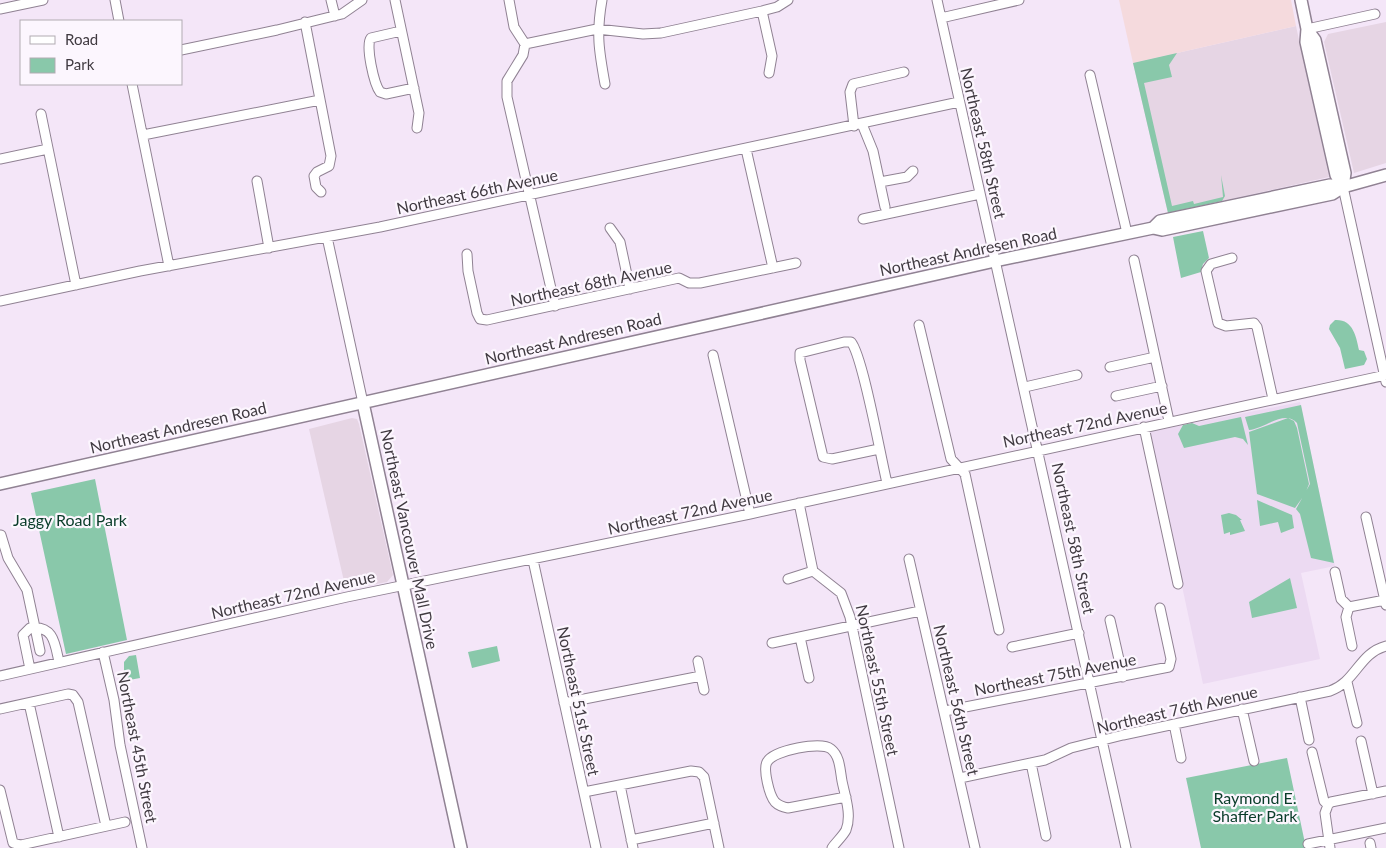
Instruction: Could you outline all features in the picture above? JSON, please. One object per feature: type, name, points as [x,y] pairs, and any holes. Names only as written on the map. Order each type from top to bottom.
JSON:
[{"type":"main road","points":[[1301,0],[1307,29],[1306,42],[1336,175],[1343,187]]},
{"type":"main road","name":"Northeast Andresen Road","points":[[0,484],[995,261],[1153,228],[1162,230],[1332,194],[1343,187],[1386,175]]},
{"type":"main road","name":"Northeast Andresen Road","points":[[1153,228],[1160,221],[1330,185],[1343,187]]},
{"type":"main road","name":"Northeast Vancouver Mall Drive","points":[[363,403],[461,848]]},
{"type":"street","points":[[0,9],[42,0]]},
{"type":"street","points":[[115,0],[119,20]]},
{"type":"street","points":[[332,0],[335,16]]},
{"type":"street","points":[[182,50],[335,16],[348,11],[362,0]]},
{"type":"street","points":[[395,0],[419,118],[416,128]]},
{"type":"street","points":[[509,0],[514,27],[525,44],[523,55],[508,81],[507,97],[555,306]]},
{"type":"street","points":[[602,0],[597,29],[597,45],[605,84]]},
{"type":"street","points":[[525,44],[597,29],[643,34],[661,33],[762,11],[788,0]]},
{"type":"street","name":"Northeast 58th Street","points":[[937,0],[1025,387],[1126,848]]},
{"type":"street","points":[[940,18],[1019,0]]},
{"type":"street","points":[[762,11],[772,56],[769,73]]},
{"type":"street","points":[[1307,29],[1374,14]]},
{"type":"street","points":[[305,22],[332,160],[329,166],[317,172],[314,176],[316,187],[322,192]]},
{"type":"street","points":[[401,31],[371,38],[368,46],[376,85],[380,92],[386,94],[414,88]]},
{"type":"street","points":[[885,207],[873,151],[858,125],[850,90],[853,84],[904,72]]},
{"type":"street","points":[[1090,75],[1127,233]]},
{"type":"street","points":[[132,85],[169,266]]},
{"type":"street","points":[[143,136],[320,100]]},
{"type":"street","name":"Northeast 66th Avenue","points":[[0,301],[76,284],[327,237],[959,102]]},
{"type":"street","points":[[41,114],[76,284]]},
{"type":"street","points":[[0,159],[48,149]]},
{"type":"street","points":[[746,149],[773,268]]},
{"type":"street","points":[[880,182],[907,176],[913,171]]},
{"type":"street","points":[[257,181],[269,248]]},
{"type":"street","points":[[1343,187],[1385,377]]},
{"type":"street","points":[[863,219],[980,194]]},
{"type":"street","points":[[610,228],[620,242],[630,289]]},
{"type":"street","name":"Northeast Vancouver Mall Drive","points":[[327,237],[363,403]]},
{"type":"street","name":"Northeast 68th Avenue","points":[[468,254],[468,271],[480,319],[487,320],[679,278],[689,283],[700,283],[796,263]]},
{"type":"street","points":[[1232,258],[1211,264],[1206,271],[1218,323],[1221,325],[1254,322],[1273,399]]},
{"type":"street","points":[[1134,260],[1169,421]]},
{"type":"street","points":[[919,325],[951,459],[965,474],[999,630]]},
{"type":"street","points":[[879,449],[825,459],[820,451],[800,353],[851,342],[861,369],[887,483]]},
{"type":"street","points":[[713,354],[750,514]]},
{"type":"street","points":[[1110,368],[1155,358]]},
{"type":"street","points":[[1025,387],[1077,375]]},
{"type":"street","name":"Northeast 72nd Avenue","points":[[0,676],[403,586],[750,514],[1144,426],[1385,377]]},
{"type":"street","points":[[1116,396],[1162,386]]},
{"type":"street","points":[[1144,426],[1178,584]]},
{"type":"street","points":[[788,579],[813,571],[799,503]]},
{"type":"street","points":[[1349,608],[1385,603],[1366,517]]},
{"type":"street","points":[[1,535],[8,558],[27,590],[40,651]]},
{"type":"street","name":"Northeast 56th Street","points":[[909,559],[975,848]]},
{"type":"street","name":"Northeast 51st Street","points":[[533,560],[596,848]]},
{"type":"street","name":"Northeast 55th Street","points":[[813,571],[841,593],[846,603],[899,848]]},
{"type":"street","points":[[1335,572],[1341,599],[1349,608]]},
{"type":"street","name":"Northeast 75th Avenue","points":[[945,712],[1170,666],[1171,659],[1160,608]]},
{"type":"street","points":[[1349,608],[1346,616],[1352,646]]},
{"type":"street","points":[[772,643],[920,610]]},
{"type":"street","points":[[1110,620],[1123,677]]},
{"type":"street","points":[[30,669],[23,635],[26,630],[35,627],[49,631],[53,635],[59,662]]},
{"type":"street","points":[[1012,647],[1079,633]]},
{"type":"street","points":[[800,637],[809,678]]},
{"type":"street","points":[[1357,724],[1347,682],[1366,655],[1386,646]]},
{"type":"street","name":"Northeast 45th Street","points":[[103,652],[142,848]]},
{"type":"street","points":[[698,661],[704,690]]},
{"type":"street","points":[[564,704],[701,676]]},
{"type":"street","name":"Northeast 76th Avenue","points":[[960,778],[1045,760],[1071,748],[1124,734],[1330,691],[1347,682]]},
{"type":"street","points":[[0,709],[68,694],[73,695],[78,702],[106,826]]},
{"type":"street","points":[[1300,697],[1309,740]]},
{"type":"street","points":[[29,703],[59,837]]},
{"type":"street","points":[[1242,709],[1254,761]]},
{"type":"street","points":[[1174,724],[1181,758]]},
{"type":"street","points":[[1361,741],[1373,794]]},
{"type":"street","points":[[832,848],[846,830],[849,816],[846,797],[837,755],[831,748],[819,745],[779,753],[770,758],[765,767],[770,792],[774,801],[780,807],[788,808],[846,797]]},
{"type":"street","points":[[1312,752],[1324,802],[1328,805]]},
{"type":"street","points":[[1031,763],[1046,836]]},
{"type":"street","points":[[584,792],[691,770],[699,772],[704,777],[719,848]]},
{"type":"street","points":[[620,785],[632,844],[714,823]]},
{"type":"street","points":[[0,790],[13,843],[21,845],[124,822]]},
{"type":"street","points":[[1330,844],[1326,813],[1331,802],[1386,791]]},
{"type":"street","points":[[1308,844],[1330,844],[1386,828]]},
{"type":"shaded area","points":[[1119,0],[1291,0],[1296,26],[1133,63]]},
{"type":"shaded area","points":[[1386,22],[1386,163],[1354,173],[1324,42],[1328,34]]},
{"type":"shaded area","points":[[1296,26],[1329,177],[1168,213],[1133,63]]},
{"type":"shaded area","points":[[1300,402],[1335,566],[1301,573],[1320,659],[1203,684],[1149,432]]},
{"type":"shaded area","points":[[352,418],[357,419],[359,424],[393,575],[387,582],[346,590],[309,429]]},
{"type":"green space","points":[[1177,53],[1169,65],[1172,77],[1144,83],[1172,206],[1193,201],[1194,204],[1223,197],[1221,175],[1225,196],[1222,201],[1168,213],[1133,63]]},
{"type":"green space","points":[[1203,231],[1209,258],[1203,264],[1201,272],[1181,278],[1173,237]]},
{"type":"green space","points":[[1335,320],[1346,322],[1353,329],[1359,350],[1364,351],[1367,359],[1364,365],[1345,369],[1340,348],[1329,329]]},
{"type":"green space","points":[[1301,405],[1334,563],[1311,558],[1300,514],[1296,509],[1310,484],[1297,423],[1292,419],[1280,419],[1249,430],[1245,417]]},
{"type":"green space","points":[[1241,417],[1248,445],[1243,439],[1235,437],[1184,448],[1178,434],[1183,425],[1192,423],[1199,426]]},
{"type":"green space","points":[[1288,418],[1294,421],[1297,428],[1309,484],[1305,494],[1295,508],[1257,494],[1249,432]]},
{"type":"green space","name":"Jaggy Road Park","points":[[95,479],[127,640],[66,654],[31,493]]},
{"type":"green space","points":[[1257,500],[1292,515],[1294,528],[1281,533],[1278,522],[1260,526]]},
{"type":"green space","points":[[1229,513],[1236,515],[1242,520],[1240,520],[1245,531],[1230,535],[1230,532],[1224,534],[1221,515]]},
{"type":"green space","points":[[1290,578],[1297,608],[1252,618],[1249,602]]},
{"type":"green space","points":[[497,646],[500,661],[472,668],[468,652]]},
{"type":"green space","points":[[136,655],[140,678],[124,681],[124,662],[129,656]]},
{"type":"green space","name":"Raymond E. Shaffer Park","points":[[1287,758],[1306,848],[1201,848],[1186,778]]}]
